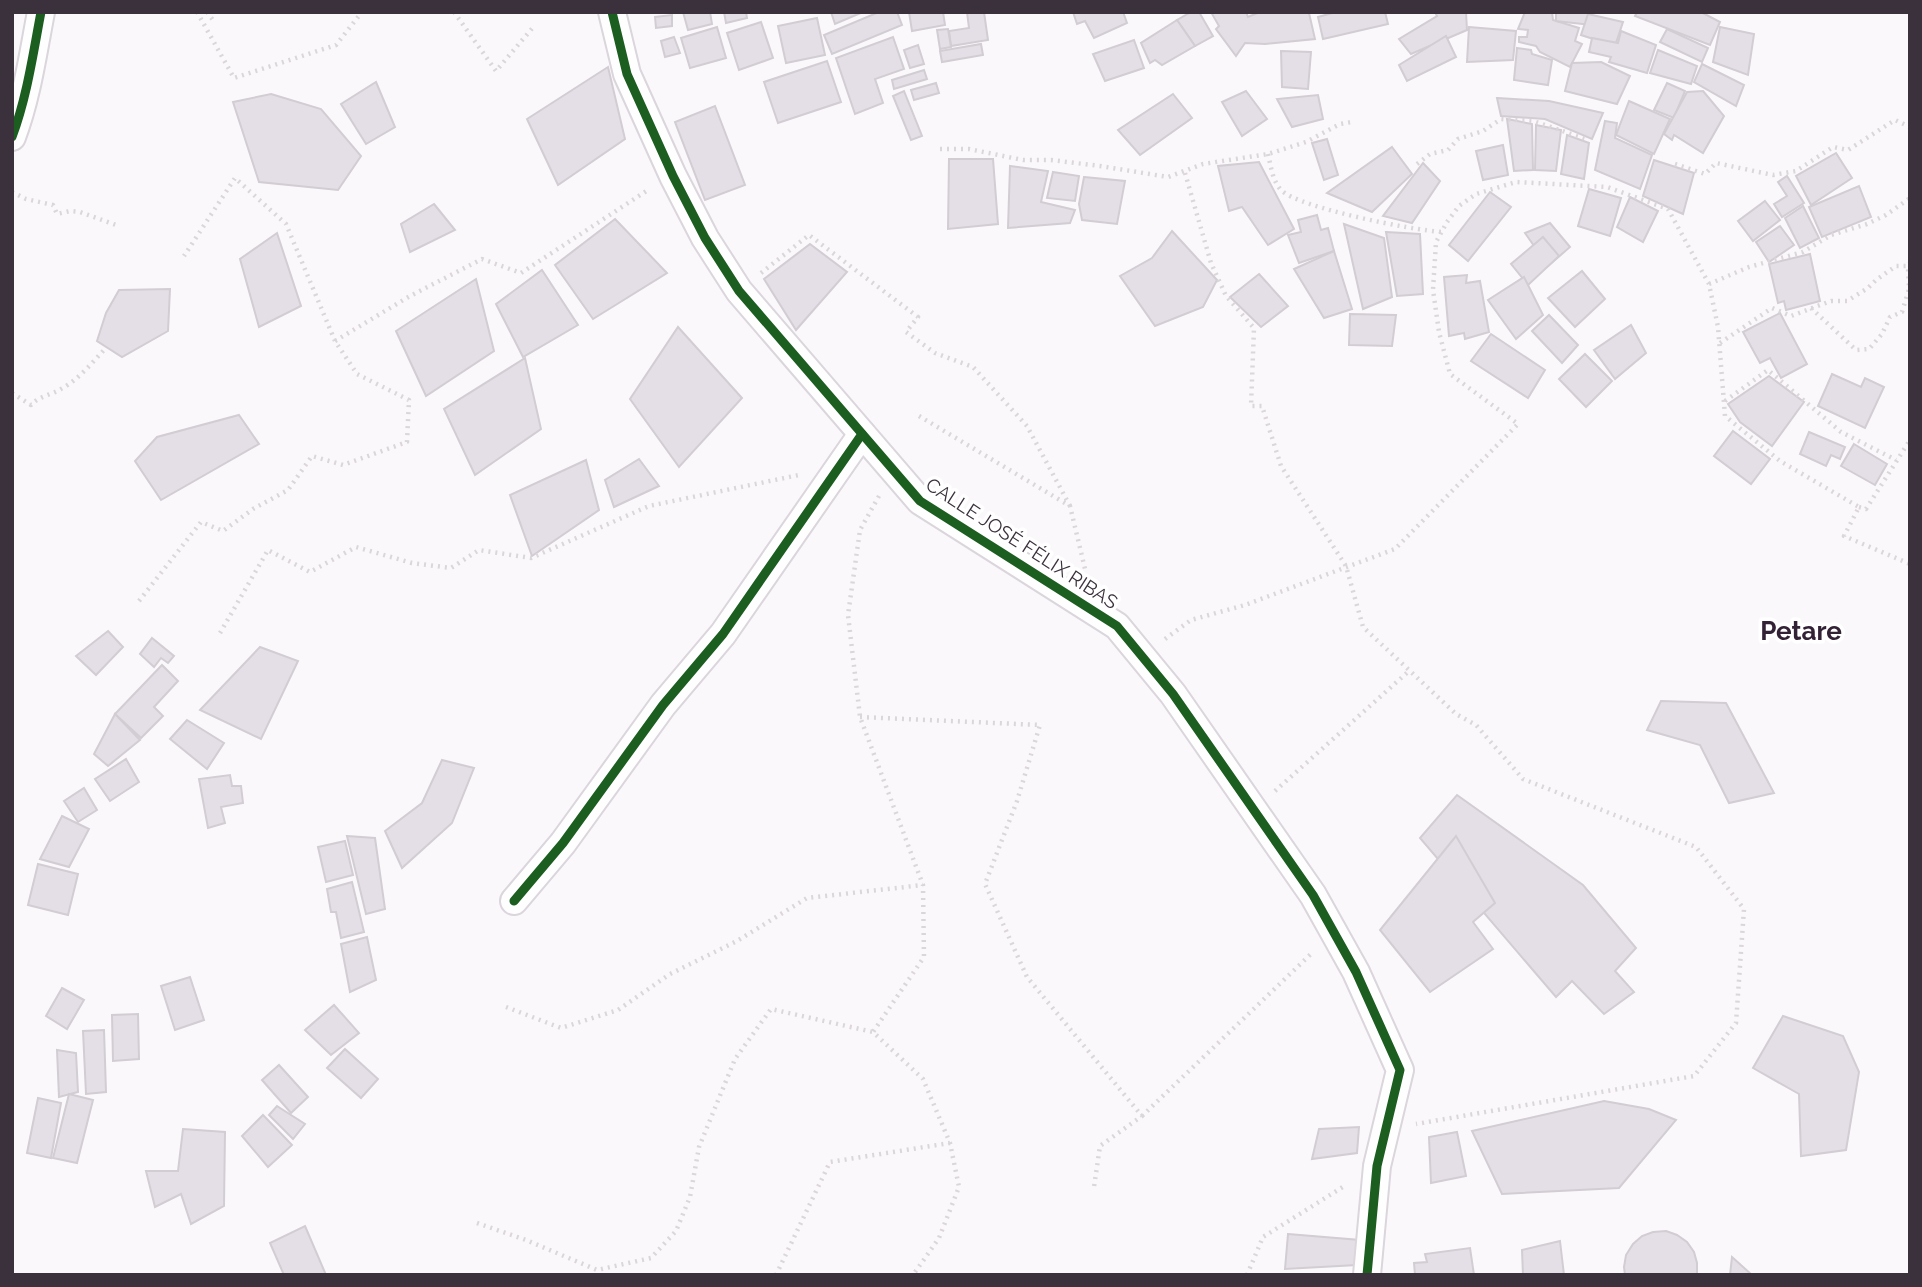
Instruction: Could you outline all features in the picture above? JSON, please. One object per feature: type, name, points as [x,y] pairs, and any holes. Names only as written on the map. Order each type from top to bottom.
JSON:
[{"type":"street","points":[[12,137],[30,72],[41,12]]},
{"type":"street","name":"CALLE JOSÉ FÉLIX RIBAS","points":[[612,12],[627,74],[673,176],[705,238],[739,290],[920,501],[1117,626],[1172,694],[1313,895],[1356,972],[1401,1070],[1377,1166],[1367,1275]]},
{"type":"street","points":[[514,901],[563,843],[663,705],[723,634],[862,433]]},
{"type":"path","points":[[197,12],[234,78],[336,45],[362,12]]},
{"type":"path","points":[[207,12],[215,23]]},
{"type":"path","points":[[454,12],[496,71],[535,25]]},
{"type":"path","points":[[1417,164],[1430,154],[1448,150],[1458,139],[1483,131],[1501,119],[1542,123],[1586,139]]},
{"type":"path","points":[[1675,164],[1706,174],[1716,163],[1773,175],[1796,171],[1833,147],[1847,150],[1895,120],[1910,127]]},
{"type":"path","points":[[940,149],[969,149],[1023,160],[1051,160],[1168,177],[1185,173],[1203,164],[1268,154],[1306,142],[1340,124],[1352,122]]},
{"type":"path","points":[[1268,154],[1277,186],[1293,198],[1410,229],[1442,232]]},
{"type":"path","points":[[1185,173],[1211,263],[1226,296],[1254,328],[1251,406],[1262,406],[1281,466],[1346,566],[1363,627],[1456,714],[1476,725],[1523,779],[1696,847],[1744,909],[1737,1023],[1694,1076],[1387,1129]]},
{"type":"path","points":[[335,341],[411,296],[482,259],[521,273],[623,204],[673,176]]},
{"type":"path","points":[[139,601],[201,522],[223,531],[253,509],[288,490],[312,456],[344,465],[407,442],[409,400],[356,374],[335,341],[286,224],[235,178],[184,256]]},
{"type":"path","points":[[1142,656],[1191,620],[1245,605],[1395,549],[1518,424],[1450,374],[1439,332],[1433,290],[1436,242],[1459,206],[1476,194],[1494,187],[1516,182],[1607,187],[1668,209],[1709,284],[1719,344],[1725,416],[1780,461],[1866,509],[1910,440]]},
{"type":"path","points":[[12,192],[26,199],[53,205],[58,214],[80,212],[116,225]]},
{"type":"path","points":[[1709,284],[1749,267],[1803,252],[1831,235],[1886,215],[1910,198]]},
{"type":"path","points":[[739,290],[810,234],[918,317],[906,332],[935,354],[973,367],[1027,426],[1070,506],[1095,612]]},
{"type":"path","points":[[1719,344],[1772,308],[1791,316],[1811,308],[1831,301],[1847,301],[1868,289],[1896,266],[1909,265],[1909,289],[1902,312],[1890,317],[1882,334],[1869,349],[1856,350],[1811,308]]},
{"type":"path","points":[[12,393],[32,405],[37,399],[62,389],[77,378],[104,351]]},
{"type":"path","points":[[1724,401],[1768,370],[1841,432],[1896,460]]},
{"type":"path","points":[[919,416],[1070,506]]},
{"type":"path","points":[[220,633],[268,550],[310,572],[356,547],[412,563],[451,568],[479,550],[531,558],[649,506],[841,466]]},
{"type":"path","points":[[873,1032],[924,957],[923,885],[860,717],[848,615],[860,530],[893,471]]},
{"type":"path","points":[[1859,507],[1844,536],[1910,564]]},
{"type":"path","points":[[1254,810],[1409,671]]},
{"type":"path","points":[[860,717],[1040,725],[1017,801],[985,884],[1027,977],[1142,1116]]},
{"type":"path","points":[[506,1007],[561,1028],[618,1010],[670,974],[737,941],[807,898],[923,885]]},
{"type":"path","points":[[1094,1187],[1100,1146],[1142,1116],[1334,932]]},
{"type":"path","points":[[477,1223],[597,1270],[650,1258],[676,1231],[690,1197],[699,1147],[735,1059],[771,1009],[873,1032],[923,1079],[950,1143],[959,1187],[939,1238],[913,1275]]},
{"type":"path","points":[[776,1275],[830,1162],[950,1143]]},
{"type":"path","points":[[1247,1275],[1263,1237],[1377,1166]]},
{"type":"building","points":[[683,12],[710,12],[712,24],[688,30]]},
{"type":"building","points":[[724,12],[746,12],[747,18],[726,23]]},
{"type":"building","points":[[831,12],[863,12],[835,24]]},
{"type":"building","points":[[879,12],[897,12],[902,25],[832,54],[824,35]]},
{"type":"building","points":[[909,12],[943,12],[945,25],[912,31]]},
{"type":"building","points":[[967,12],[984,12],[988,40],[951,46],[949,31],[969,28]]},
{"type":"building","points":[[1073,12],[1123,12],[1127,23],[1094,38],[1085,21],[1077,24]]},
{"type":"building","points":[[1191,12],[1199,12],[1213,36],[1195,46],[1177,20]]},
{"type":"building","points":[[1211,12],[1246,12],[1248,17],[1260,12],[1309,13],[1315,39],[1265,44],[1245,43],[1236,56],[1216,29],[1219,26]]},
{"type":"building","points":[[1336,12],[1385,12],[1388,24],[1323,39],[1318,17]]},
{"type":"building","points":[[1435,12],[1466,12],[1467,30],[1411,54],[1399,39],[1437,16]]},
{"type":"building","points":[[1525,12],[1552,12],[1553,20],[1579,28],[1575,41],[1582,44],[1570,67],[1540,52],[1536,46],[1519,42],[1519,37],[1527,37],[1528,30],[1518,29]]},
{"type":"building","points":[[1556,12],[1592,12],[1591,25],[1556,21]]},
{"type":"building","points":[[1637,12],[1701,12],[1720,22],[1710,45],[1635,16]]},
{"type":"building","points":[[1588,14],[1623,22],[1615,46],[1581,35]]},
{"type":"building","points":[[672,15],[672,26],[656,28],[655,17]]},
{"type":"building","points":[[817,18],[825,55],[786,63],[778,26]]},
{"type":"building","points":[[1177,20],[1195,46],[1162,65],[1155,60],[1150,63],[1141,43]]},
{"type":"building","points":[[761,22],[773,58],[739,70],[727,33]]},
{"type":"building","points":[[717,27],[726,58],[690,68],[681,38]]},
{"type":"building","points":[[1469,27],[1516,31],[1513,60],[1467,62]]},
{"type":"building","points":[[1720,27],[1754,34],[1748,75],[1713,62]]},
{"type":"building","points":[[948,29],[951,47],[940,49],[937,30]]},
{"type":"building","points":[[1667,29],[1708,48],[1702,62],[1660,42]]},
{"type":"building","points":[[1621,31],[1656,45],[1647,73],[1609,62],[1611,57],[1589,52],[1592,38],[1618,43]]},
{"type":"building","points":[[1446,36],[1456,57],[1407,81],[1399,65]]},
{"type":"building","points":[[674,37],[680,53],[665,57],[661,41]]},
{"type":"building","points":[[893,37],[904,69],[875,79],[883,103],[855,114],[836,58]]},
{"type":"building","points":[[1134,40],[1144,68],[1105,81],[1093,54]]},
{"type":"building","points":[[981,44],[983,55],[942,62],[940,51]]},
{"type":"building","points":[[918,45],[924,64],[910,68],[904,50]]},
{"type":"building","points":[[1517,48],[1531,50],[1532,54],[1552,60],[1548,85],[1514,80]]},
{"type":"building","points":[[1658,50],[1697,66],[1691,84],[1650,73]]},
{"type":"building","points":[[1281,51],[1311,52],[1308,89],[1282,87]]},
{"type":"building","points":[[827,61],[841,102],[778,123],[764,82]]},
{"type":"building","points":[[1601,62],[1630,76],[1617,104],[1565,91],[1572,63]]},
{"type":"building","points":[[1702,64],[1744,85],[1736,106],[1694,82]]},
{"type":"building","points":[[608,67],[625,139],[558,185],[527,119]]},
{"type":"building","points":[[924,70],[927,79],[894,89],[892,80]]},
{"type":"building","points":[[376,82],[395,127],[366,144],[341,104]]},
{"type":"building","points":[[936,83],[939,93],[914,100],[911,90]]},
{"type":"building","points":[[1667,83],[1685,91],[1674,118],[1654,110]]},
{"type":"building","points":[[904,91],[922,136],[911,140],[893,96]]},
{"type":"building","points":[[1246,91],[1267,119],[1242,136],[1222,102]]},
{"type":"building","points":[[1703,91],[1724,116],[1703,153],[1674,135],[1672,140],[1664,134],[1687,92]]},
{"type":"building","points":[[271,94],[321,109],[361,156],[338,190],[259,182],[233,102]]},
{"type":"building","points":[[1173,94],[1192,118],[1140,155],[1118,130]]},
{"type":"building","points":[[1318,95],[1323,119],[1292,127],[1277,99]]},
{"type":"building","points":[[1497,98],[1549,101],[1603,113],[1592,139],[1545,119],[1501,116]]},
{"type":"building","points":[[1629,101],[1670,119],[1654,154],[1616,135]]},
{"type":"building","points":[[715,106],[745,185],[705,200],[675,122]]},
{"type":"building","points":[[1507,119],[1532,124],[1533,170],[1514,171]]},
{"type":"building","points":[[1605,121],[1617,123],[1615,138],[1652,155],[1640,189],[1595,170]]},
{"type":"building","points":[[1536,125],[1561,130],[1556,171],[1535,170]]},
{"type":"building","points":[[1567,135],[1589,143],[1584,179],[1561,174]]},
{"type":"building","points":[[1327,139],[1338,175],[1324,180],[1312,143]]},
{"type":"building","points":[[1503,145],[1508,175],[1483,180],[1476,151]]},
{"type":"building","points":[[1392,147],[1412,174],[1372,212],[1327,193]]},
{"type":"building","points":[[1836,153],[1852,178],[1811,205],[1796,176]]},
{"type":"building","points":[[949,159],[993,159],[998,224],[948,229]]},
{"type":"building","points":[[1654,160],[1694,173],[1683,214],[1643,196]]},
{"type":"building","points":[[1259,162],[1294,229],[1268,245],[1242,207],[1229,211],[1218,166]]},
{"type":"building","points":[[1423,163],[1440,181],[1412,223],[1383,216]]},
{"type":"building","points":[[1010,166],[1048,171],[1041,202],[1075,210],[1070,223],[1008,228]]},
{"type":"building","points":[[1053,172],[1079,176],[1075,201],[1047,198]]},
{"type":"building","points":[[1787,176],[1804,203],[1782,217],[1774,204],[1787,196],[1778,182]]},
{"type":"building","points":[[1084,177],[1125,181],[1117,224],[1082,220],[1079,204]]},
{"type":"building","points":[[1859,186],[1871,217],[1822,237],[1809,207]]},
{"type":"building","points":[[1589,189],[1621,198],[1610,236],[1578,226]]},
{"type":"building","points":[[1490,192],[1511,207],[1468,261],[1449,245]]},
{"type":"building","points":[[1630,197],[1658,211],[1643,242],[1617,227]]},
{"type":"building","points":[[1765,201],[1780,220],[1753,241],[1738,221]]},
{"type":"building","points":[[434,204],[455,230],[410,252],[401,224]]},
{"type":"building","points":[[1803,206],[1819,238],[1800,248],[1785,218]]},
{"type":"building","points":[[1317,215],[1321,230],[1328,228],[1334,251],[1299,263],[1288,235],[1301,232],[1298,220]]},
{"type":"building","points":[[615,219],[667,273],[593,319],[555,265]]},
{"type":"building","points":[[1550,223],[1570,247],[1548,266],[1525,233]]},
{"type":"building","points":[[1344,224],[1384,238],[1392,297],[1363,309]]},
{"type":"building","points":[[1780,226],[1794,245],[1769,262],[1756,242]]},
{"type":"building","points":[[1172,231],[1217,280],[1203,307],[1155,326],[1120,276],[1152,258]]},
{"type":"building","points":[[1386,232],[1420,234],[1423,294],[1397,296]]},
{"type":"building","points":[[277,233],[301,306],[259,327],[240,259]]},
{"type":"building","points":[[1543,237],[1559,256],[1528,285],[1511,264]]},
{"type":"building","points":[[810,244],[847,272],[796,330],[764,279]]},
{"type":"building","points":[[1334,251],[1352,309],[1324,318],[1294,269]]},
{"type":"building","points":[[1810,254],[1820,301],[1786,310],[1784,301],[1778,303],[1769,264]]},
{"type":"building","points":[[542,270],[578,325],[523,357],[496,304]]},
{"type":"building","points":[[1582,271],[1605,299],[1575,327],[1548,298]]},
{"type":"building","points":[[1259,274],[1288,306],[1261,327],[1230,297]]},
{"type":"building","points":[[1467,275],[1466,283],[1480,281],[1489,332],[1465,339],[1464,333],[1449,336],[1444,277]]},
{"type":"building","points":[[1524,277],[1543,315],[1516,339],[1488,300]]},
{"type":"building","points":[[476,279],[494,351],[426,396],[396,331]]},
{"type":"building","points":[[170,289],[168,331],[122,357],[97,341],[106,313],[119,290]]},
{"type":"building","points":[[1780,313],[1807,364],[1781,378],[1770,358],[1760,363],[1743,332]]},
{"type":"building","points":[[1350,314],[1396,315],[1392,346],[1349,345]]},
{"type":"building","points":[[1549,315],[1578,345],[1562,363],[1532,331]]},
{"type":"building","points":[[1631,325],[1646,353],[1615,379],[1594,350]]},
{"type":"building","points":[[678,327],[742,398],[679,467],[630,399]]},
{"type":"building","points":[[1491,334],[1545,370],[1528,398],[1471,361]]},
{"type":"building","points":[[1585,354],[1612,381],[1586,407],[1559,379]]},
{"type":"building","points":[[525,358],[541,429],[475,475],[444,409]]},
{"type":"building","points":[[1832,374],[1861,387],[1865,378],[1884,387],[1865,428],[1818,406]]},
{"type":"building","points":[[1769,376],[1804,402],[1772,446],[1740,422],[1728,404]]},
{"type":"building","points":[[239,415],[259,444],[161,500],[135,461],[157,437]]},
{"type":"building","points":[[1733,431],[1770,459],[1751,484],[1714,456]]},
{"type":"building","points":[[1809,432],[1845,447],[1840,459],[1831,455],[1826,466],[1800,454]]},
{"type":"building","points":[[1854,444],[1887,464],[1875,485],[1841,466]]},
{"type":"building","points":[[639,459],[659,486],[614,507],[605,480]]},
{"type":"building","points":[[586,460],[599,510],[532,556],[510,495]]},
{"type":"building","points":[[108,631],[123,647],[96,675],[76,656]]},
{"type":"building","points":[[152,638],[174,656],[168,663],[161,658],[154,667],[140,654]]},
{"type":"building","points":[[260,647],[298,661],[261,739],[200,710]]},
{"type":"building","points":[[162,665],[178,681],[154,707],[163,716],[141,738],[115,714]]},
{"type":"building","points":[[1661,701],[1726,703],[1774,793],[1729,803],[1700,745],[1647,730]]},
{"type":"building","points":[[115,714],[140,740],[108,766],[94,754]]},
{"type":"building","points":[[187,720],[224,743],[207,769],[170,739]]},
{"type":"building","points":[[126,759],[139,782],[110,801],[95,779]]},
{"type":"building","points":[[442,760],[474,768],[452,823],[402,868],[385,831],[422,803]]},
{"type":"building","points":[[230,775],[232,786],[241,786],[243,803],[221,807],[225,823],[208,828],[199,779]]},
{"type":"building","points":[[84,788],[97,810],[78,822],[64,801]]},
{"type":"building","points":[[1457,795],[1583,885],[1636,948],[1615,971],[1634,992],[1604,1014],[1572,981],[1556,997],[1420,838]]},
{"type":"building","points":[[62,816],[89,829],[69,867],[40,859]]},
{"type":"building","points":[[347,836],[375,838],[385,909],[366,914]]},
{"type":"building","points":[[1456,836],[1495,903],[1473,922],[1493,949],[1430,992],[1380,930]]},
{"type":"building","points":[[345,841],[353,875],[326,882],[318,847]]},
{"type":"building","points":[[38,864],[78,874],[68,915],[28,905]]},
{"type":"building","points":[[352,882],[364,932],[341,938],[336,912],[331,912],[327,889]]},
{"type":"building","points":[[367,937],[376,980],[350,992],[341,944]]},
{"type":"building","points":[[190,977],[204,1020],[175,1030],[161,986]]},
{"type":"building","points":[[62,988],[84,1000],[67,1029],[46,1016]]},
{"type":"building","points":[[334,1005],[359,1033],[331,1055],[305,1030]]},
{"type":"building","points":[[138,1014],[139,1059],[113,1061],[112,1015]]},
{"type":"building","points":[[1783,1016],[1843,1036],[1859,1072],[1846,1150],[1801,1156],[1799,1094],[1753,1068]]},
{"type":"building","points":[[104,1030],[106,1092],[86,1094],[83,1031]]},
{"type":"building","points":[[345,1049],[378,1079],[361,1098],[327,1068]]},
{"type":"building","points":[[57,1050],[76,1053],[78,1092],[59,1097]]},
{"type":"building","points":[[279,1065],[308,1097],[291,1113],[262,1080]]},
{"type":"building","points":[[69,1094],[93,1100],[77,1163],[53,1158]]},
{"type":"building","points":[[38,1098],[61,1103],[51,1158],[27,1153]]},
{"type":"building","points":[[1604,1101],[1649,1109],[1676,1120],[1619,1188],[1502,1194],[1472,1131]]},
{"type":"building","points":[[277,1106],[305,1124],[293,1139],[269,1115]]},
{"type":"building","points":[[263,1115],[292,1145],[268,1167],[242,1136]]},
{"type":"building","points":[[1359,1127],[1357,1153],[1312,1159],[1319,1129]]},
{"type":"building","points":[[183,1129],[225,1132],[224,1206],[191,1224],[181,1194],[155,1207],[146,1171],[178,1171]]},
{"type":"building","points":[[1457,1132],[1466,1176],[1431,1183],[1429,1137]]},
{"type":"building","points":[[305,1226],[326,1275],[284,1275],[270,1243]]},
{"type":"building","points":[[1666,1231],[1687,1242],[1694,1252],[1697,1275],[1625,1275],[1626,1255],[1633,1244],[1642,1236]]},
{"type":"building","points":[[1288,1234],[1360,1240],[1357,1265],[1285,1269]]},
{"type":"building","points":[[1560,1241],[1564,1275],[1523,1275],[1522,1250]]},
{"type":"building","points":[[1470,1248],[1474,1275],[1415,1275],[1414,1263],[1427,1262],[1425,1254]]},
{"type":"building","points":[[1732,1257],[1752,1275],[1730,1275]]},
{"type":"cycle path","points":[[12,137],[26,91],[41,12]]},
{"type":"cycle path","points":[[612,12],[627,74],[673,176],[705,238],[739,291],[920,501],[1117,626],[1173,694],[1313,895],[1356,972],[1400,1070],[1377,1166],[1367,1275]]},
{"type":"cycle path","points":[[514,901],[563,843],[663,705],[723,634],[862,434]]},
{"type":"district","name":"Petare","points":[[1801,631]]}]
